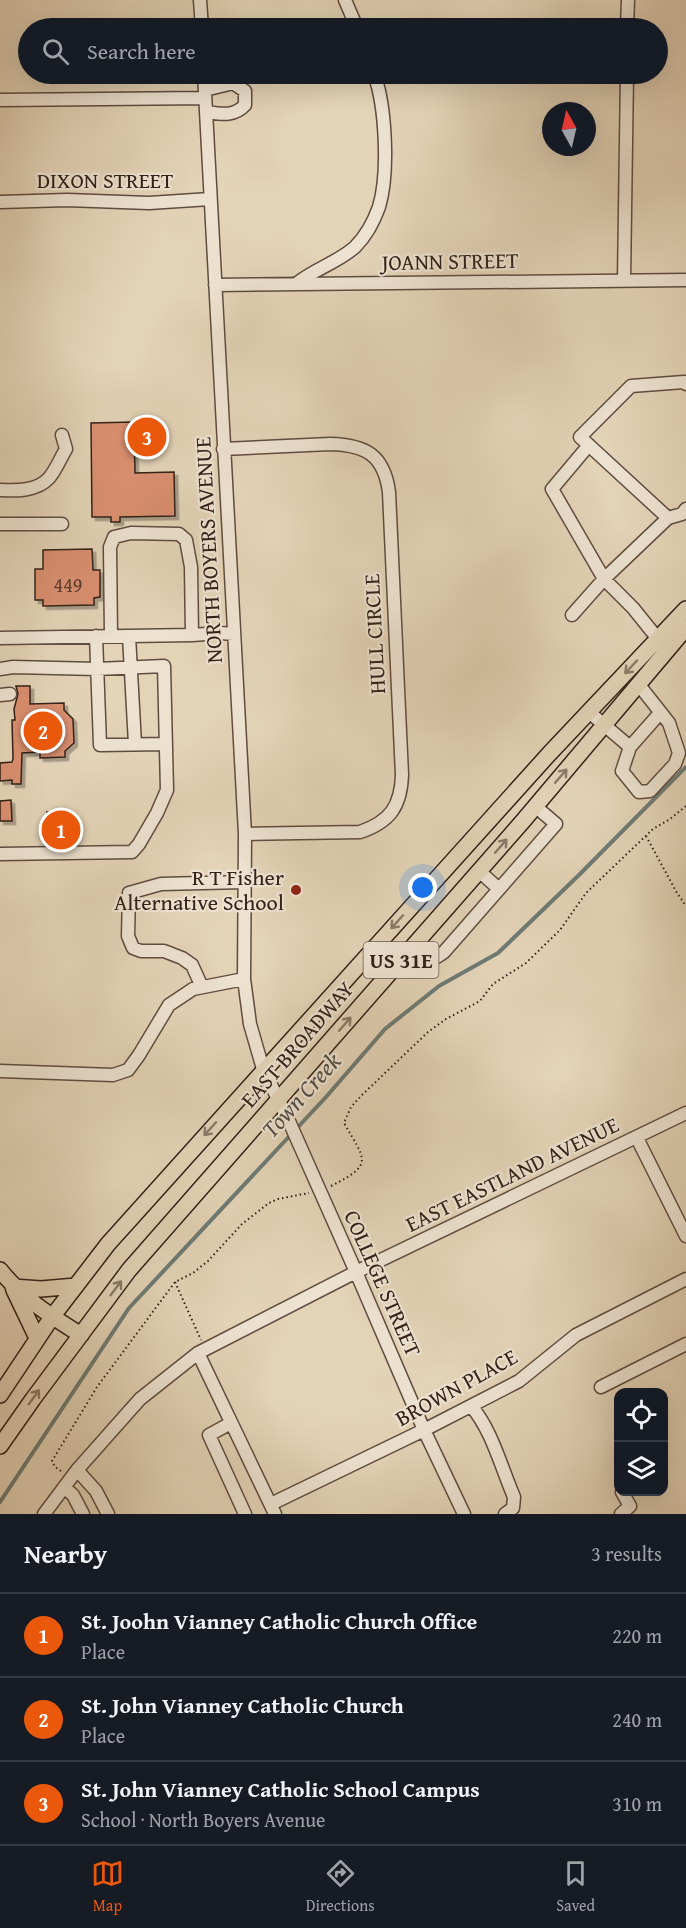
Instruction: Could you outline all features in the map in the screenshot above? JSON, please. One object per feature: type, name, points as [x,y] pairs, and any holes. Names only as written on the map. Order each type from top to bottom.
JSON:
[{"type":"main road","name":"EAST BROADWAY","points":[[3,1387],[52,1317],[108,1244],[589,712],[686,609]]},
{"type":"main road","name":"EAST BROADWAY","points":[[0,1446],[129,1270],[479,871],[639,686],[686,628]]},
{"type":"main road","points":[[0,1270],[13,1287],[37,1338]]},
{"type":"main road","points":[[13,1287],[42,1289],[76,1286]]},
{"type":"main road","points":[[13,1287],[52,1317],[81,1335]]},
{"type":"street","points":[[200,0],[201,18]]},
{"type":"street","points":[[345,0],[353,18]]},
{"type":"street","points":[[627,18],[628,0]]},
{"type":"street","name":"NORTH BOYERS AVENUE","points":[[204,84],[245,834],[244,979],[250,1024],[264,1070]]},
{"type":"street","points":[[0,100],[205,94],[230,84]]},
{"type":"street","points":[[206,112],[229,114],[245,105],[245,91],[234,84]]},
{"type":"street","points":[[296,284],[354,248],[364,236],[379,209],[383,191],[384,122],[377,84]]},
{"type":"street","points":[[624,280],[627,84]]},
{"type":"street","name":"DIXON STREET","points":[[0,202],[67,200],[149,203],[210,199]]},
{"type":"street","name":"JOANN STREET","points":[[214,285],[686,280]]},
{"type":"street","points":[[668,518],[580,437],[631,386],[685,382]]},
{"type":"street","points":[[0,490],[35,487],[50,477],[66,448],[62,435]]},
{"type":"street","name":"HULL CIRCLE","points":[[223,449],[330,444],[360,447],[373,455],[381,465],[387,478],[389,492],[402,775],[402,791],[397,806],[373,828],[360,832],[245,834]]},
{"type":"street","points":[[589,445],[552,489],[604,579],[633,608],[658,639]]},
{"type":"street","points":[[572,615],[604,579],[668,518],[682,514],[686,509]]},
{"type":"street","points":[[0,524],[62,524]]},
{"type":"street","points":[[111,636],[110,547],[114,537],[131,533],[179,534],[186,540],[191,567],[192,635]]},
{"type":"street","points":[[0,638],[234,634]]},
{"type":"street","points":[[96,636],[99,744],[166,744]]},
{"type":"street","points":[[129,636],[135,744]]},
{"type":"street","points":[[0,669],[164,666],[167,790],[157,813],[132,852],[0,854]]},
{"type":"street","points":[[639,686],[669,723],[679,753],[675,764],[650,791],[639,792],[622,771],[630,747],[660,713]]},
{"type":"street","points":[[589,712],[630,747]]},
{"type":"street","points":[[408,951],[421,961],[430,960],[444,952],[556,824],[535,806]]},
{"type":"street","points":[[479,871],[499,889]]},
{"type":"street","points":[[202,987],[192,965],[182,958],[164,951],[141,951],[133,948],[128,936],[127,901],[129,893],[161,884],[244,882]]},
{"type":"street","points":[[0,1071],[113,1075],[128,1070],[169,1005],[193,989],[244,979]]},
{"type":"street","name":"COLLEGE STREET","points":[[264,1070],[303,1152],[424,1430],[464,1514]]},
{"type":"street","name":"EAST EASTLAND AVENUE","points":[[44,1514],[71,1478],[140,1400],[198,1353],[356,1272],[686,1113]]},
{"type":"street","points":[[637,1138],[686,1236]]},
{"type":"street","name":"BROWN PLACE","points":[[273,1509],[519,1381],[576,1335],[686,1279]]},
{"type":"street","points":[[601,1387],[686,1344]]},
{"type":"street","points":[[198,1353],[273,1509]]},
{"type":"street","points":[[471,1406],[487,1429],[513,1497],[513,1508],[505,1514]]},
{"type":"street","points":[[231,1423],[209,1435],[245,1514]]},
{"type":"street","points":[[71,1478],[72,1495],[83,1514]]},
{"type":"street","points":[[71,1478],[96,1491],[108,1514]]},
{"type":"street","points":[[621,1514],[630,1506],[625,1496]]},
{"type":"path","points":[[71,1478],[55,1467],[52,1461],[97,1387],[175,1282],[193,1273],[208,1261],[242,1224],[269,1203],[278,1199],[320,1191],[345,1179],[357,1170],[362,1163],[363,1155],[344,1123],[351,1107],[428,1032],[446,1019],[480,1001],[493,984],[526,963],[560,930],[586,893],[646,836],[686,806]]},
{"type":"path","points":[[646,836],[686,906]]},
{"type":"path","points":[[175,1282],[199,1335]]},
{"type":"building","points":[[134,422],[135,473],[174,472],[175,516],[120,517],[120,522],[111,522],[111,517],[92,517],[91,423]]},
{"type":"building","points":[[92,549],[93,570],[100,570],[100,597],[94,598],[94,605],[43,606],[43,600],[35,600],[35,569],[43,569],[43,550]]},
{"type":"building","points":[[16,686],[30,686],[30,704],[64,703],[64,710],[73,719],[74,743],[65,751],[65,757],[40,758],[40,752],[22,753],[21,784],[12,784],[12,780],[0,781],[0,763],[12,762],[13,759],[12,720],[15,720],[14,709],[18,694]]},
{"type":"building","points":[[11,800],[12,821],[0,821],[0,801]]},
{"type":"building","points":[[71,811],[71,824],[76,824],[76,835],[71,835],[71,845],[48,845],[47,812]]},
{"type":"waterway","name":"Town Creek","points":[[0,1502],[129,1308],[326,1097],[385,1029],[439,986],[498,953],[686,767]]},
{"type":"place","name":"St. John Vianney Catholic School Campus","points":[[147,437]]},
{"type":"place","name":"St. John Vianney Catholic Church","points":[[43,731]]},
{"type":"place","name":"St. Joohn Vianney Catholic Church Office","points":[[61,830]]},
{"type":"place","name":"R T Fisher Alternative School","points":[[296,890]]}]
